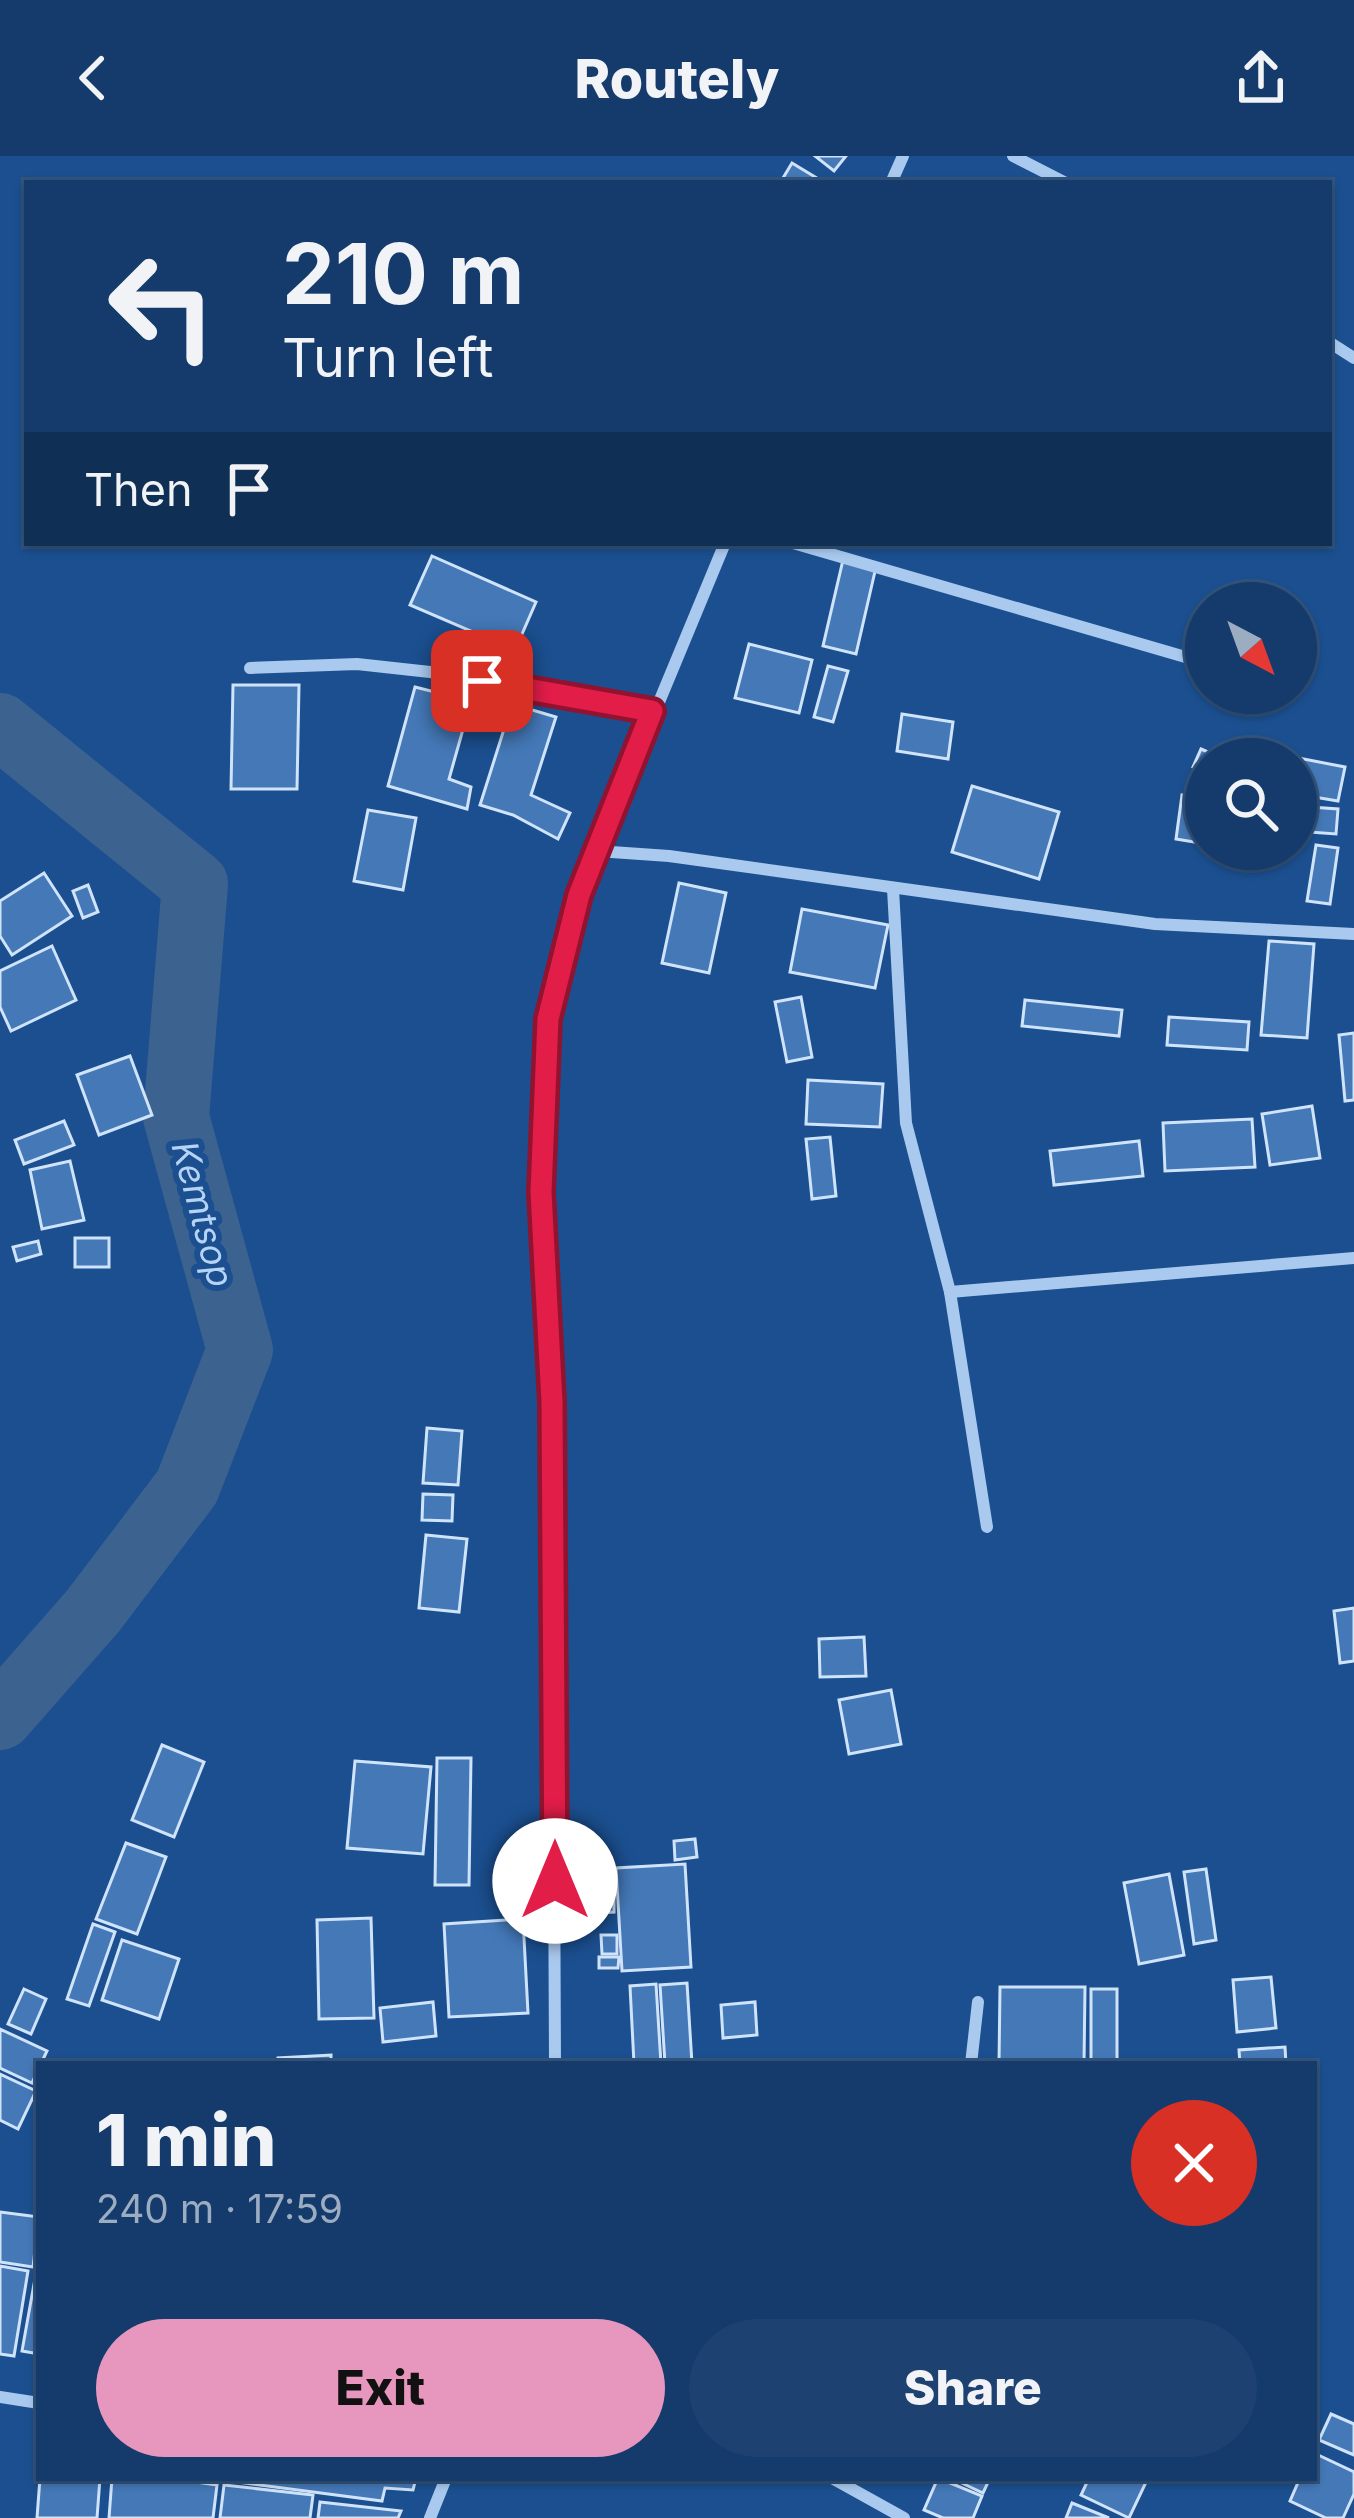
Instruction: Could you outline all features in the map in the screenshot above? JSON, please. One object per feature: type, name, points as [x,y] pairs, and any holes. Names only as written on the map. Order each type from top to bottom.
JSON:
[{"type":"street","points":[[1013,156],[1060,180]]},
{"type":"street","points":[[555,2061],[552,1402],[541,1192],[548,1019],[579,895],[723,546]]},
{"type":"street","points":[[803,546],[1185,657]]},
{"type":"street","points":[[250,668],[357,664],[439,673],[652,711]]},
{"type":"street","points":[[597,851],[668,856],[1155,924],[1354,934]]},
{"type":"street","points":[[893,889],[907,1124],[950,1292],[987,1527]]},
{"type":"street","points":[[950,1292],[1354,1258]]},
{"type":"street","points":[[971,2061],[978,2002]]},
{"type":"street","points":[[0,2397],[36,2403]]},
{"type":"street","points":[[430,2518],[445,2481]]},
{"type":"street","points":[[837,2481],[904,2518]]},
{"type":"building","points":[[815,156],[846,156],[834,171]]},
{"type":"building","points":[[792,163],[820,180],[782,180]]},
{"type":"building","points":[[432,556],[536,602],[515,650],[410,605]]},
{"type":"building","points":[[843,560],[876,567],[856,654],[823,646]]},
{"type":"building","points":[[749,644],[812,660],[799,713],[735,698]]},
{"type":"building","points":[[828,666],[848,671],[833,722],[814,717]]},
{"type":"building","points":[[233,685],[299,685],[297,789],[231,789]]},
{"type":"building","points":[[415,687],[471,701],[449,779],[471,787],[467,809],[388,786]]},
{"type":"building","points":[[512,704],[556,717],[531,795],[570,813],[558,839],[513,815],[480,805]]},
{"type":"building","points":[[902,714],[953,722],[948,759],[897,751]]},
{"type":"building","points":[[1317,762],[1345,767],[1338,801],[1317,798]]},
{"type":"building","points":[[972,786],[1059,812],[1039,879],[952,852]]},
{"type":"building","points":[[1182,795],[1185,796],[1185,840],[1176,839]]},
{"type":"building","points":[[1317,808],[1338,809],[1336,834],[1317,833]]},
{"type":"building","points":[[368,810],[416,818],[403,890],[354,881]]},
{"type":"building","points":[[1317,845],[1338,848],[1330,904],[1307,901],[1312,870],[1317,870]]},
{"type":"building","points":[[44,873],[72,916],[12,955],[0,936],[0,901]]},
{"type":"building","points":[[679,883],[726,893],[709,973],[662,963]]},
{"type":"building","points":[[88,885],[98,912],[83,918],[73,891]]},
{"type":"building","points":[[802,909],[888,925],[875,988],[790,972]]},
{"type":"building","points":[[1269,941],[1314,944],[1307,1038],[1261,1035]]},
{"type":"building","points":[[52,946],[76,1000],[11,1031],[0,1007],[0,971]]},
{"type":"building","points":[[801,997],[812,1057],[787,1062],[775,1002]]},
{"type":"building","points":[[1025,1000],[1122,1010],[1119,1036],[1022,1026]]},
{"type":"building","points":[[1169,1017],[1249,1022],[1247,1050],[1167,1045]]},
{"type":"building","points":[[1354,1033],[1354,1100],[1345,1101],[1339,1035]]},
{"type":"building","points":[[130,1056],[152,1115],[99,1135],[77,1075]]},
{"type":"building","points":[[808,1080],[883,1084],[880,1127],[806,1124]]},
{"type":"building","points":[[1312,1106],[1320,1158],[1270,1165],[1262,1114]]},
{"type":"building","points":[[1252,1119],[1255,1167],[1165,1171],[1163,1123]]},
{"type":"building","points":[[64,1121],[74,1145],[24,1164],[15,1140]]},
{"type":"building","points":[[830,1137],[836,1196],[812,1199],[806,1139]]},
{"type":"building","points":[[1139,1141],[1143,1176],[1054,1185],[1050,1151]]},
{"type":"building","points":[[70,1161],[84,1220],[42,1229],[30,1170]]},
{"type":"building","points":[[75,1238],[109,1238],[109,1267],[75,1267]]},
{"type":"building","points":[[38,1241],[41,1254],[17,1261],[13,1247]]},
{"type":"building","points":[[427,1428],[462,1431],[458,1485],[423,1483]]},
{"type":"building","points":[[423,1494],[453,1495],[452,1521],[422,1520]]},
{"type":"building","points":[[426,1535],[467,1539],[459,1612],[419,1608]]},
{"type":"building","points":[[1354,1608],[1354,1661],[1340,1663],[1334,1611]]},
{"type":"building","points":[[864,1637],[866,1676],[820,1677],[819,1639]]},
{"type":"building","points":[[891,1690],[901,1744],[849,1754],[839,1700]]},
{"type":"building","points":[[162,1745],[204,1762],[174,1837],[132,1820]]},
{"type":"building","points":[[437,1758],[471,1758],[469,1885],[435,1885]]},
{"type":"building","points":[[355,1761],[431,1767],[423,1854],[347,1848]]},
{"type":"building","points":[[695,1839],[697,1857],[675,1860],[674,1841]]},
{"type":"building","points":[[126,1843],[166,1857],[137,1934],[96,1919]]},
{"type":"building","points":[[685,1864],[691,1967],[622,1971],[616,1868]]},
{"type":"building","points":[[1206,1869],[1216,1940],[1194,1944],[1184,1872]]},
{"type":"building","points":[[1169,1874],[1184,1955],[1139,1964],[1124,1883]]},
{"type":"building","points":[[600,1895],[614,1895],[614,1912],[600,1913]]},
{"type":"building","points":[[371,1918],[374,2018],[319,2019],[317,1920]]},
{"type":"building","points":[[523,1919],[528,2013],[449,2017],[444,1924]]},
{"type":"building","points":[[93,1924],[115,1932],[89,2006],[67,1999]]},
{"type":"building","points":[[601,1935],[617,1935],[617,1954],[602,1954]]},
{"type":"building","points":[[122,1940],[179,1959],[159,2019],[102,2000]]},
{"type":"building","points":[[599,1957],[619,1957],[618,1968],[599,1968]]},
{"type":"building","points":[[1271,1977],[1276,2028],[1237,2032],[1233,1980]]},
{"type":"building","points":[[687,1983],[692,2061],[665,2061],[660,1985]]},
{"type":"building","points":[[656,1984],[661,2061],[634,2061],[630,1986]]},
{"type":"building","points":[[1000,1987],[1085,1987],[1084,2061],[999,2061]]},
{"type":"building","points":[[24,1989],[46,1999],[31,2034],[8,2024]]},
{"type":"building","points":[[1091,1989],[1117,1989],[1117,2061],[1091,2061]]},
{"type":"building","points":[[433,2002],[436,2036],[383,2042],[380,2008]]},
{"type":"building","points":[[755,2002],[757,2035],[723,2038],[721,2005]]},
{"type":"building","points":[[0,2029],[47,2051],[42,2061],[36,2061],[32,2083],[0,2068]]},
{"type":"building","points":[[1285,2047],[1286,2061],[1240,2061],[1239,2050]]},
{"type":"building","points":[[331,2055],[331,2061],[278,2061]]},
{"type":"building","points":[[0,2074],[36,2091],[18,2129],[0,2120]]},
{"type":"building","points":[[0,2212],[36,2217],[33,2267],[0,2262]]},
{"type":"building","points":[[0,2266],[28,2271],[14,2356],[0,2354]]},
{"type":"building","points":[[36,2273],[36,2353],[22,2351]]},
{"type":"building","points":[[1331,2414],[1354,2424],[1354,2455],[1319,2440]]},
{"type":"building","points":[[1317,2454],[1354,2472],[1354,2494],[1343,2518],[1326,2518],[1290,2501],[1299,2481],[1317,2481]]},
{"type":"building","points":[[40,2481],[100,2481],[97,2518],[37,2518]]},
{"type":"building","points":[[112,2481],[217,2485],[213,2518],[109,2518]]},
{"type":"building","points":[[229,2481],[415,2481],[413,2490],[385,2488],[382,2501]]},
{"type":"building","points":[[937,2481],[982,2496],[973,2518],[943,2518],[924,2510]]},
{"type":"building","points":[[957,2481],[989,2481],[983,2493]]},
{"type":"building","points":[[1088,2481],[1147,2481],[1129,2518],[1081,2495]]},
{"type":"building","points":[[224,2485],[313,2495],[310,2518],[220,2518]]},
{"type":"building","points":[[320,2502],[401,2511],[398,2518],[318,2518]]},
{"type":"building","points":[[1072,2503],[1109,2518],[1066,2518]]},
{"type":"waterway","name":"Kemtsop","points":[[0,726],[195,884],[176,1117],[240,1350],[187,1487],[93,1611],[0,1717]]},
{"type":"route","points":[[482,681],[652,711],[579,895],[548,1019],[541,1192],[552,1402],[555,1881]]}]
